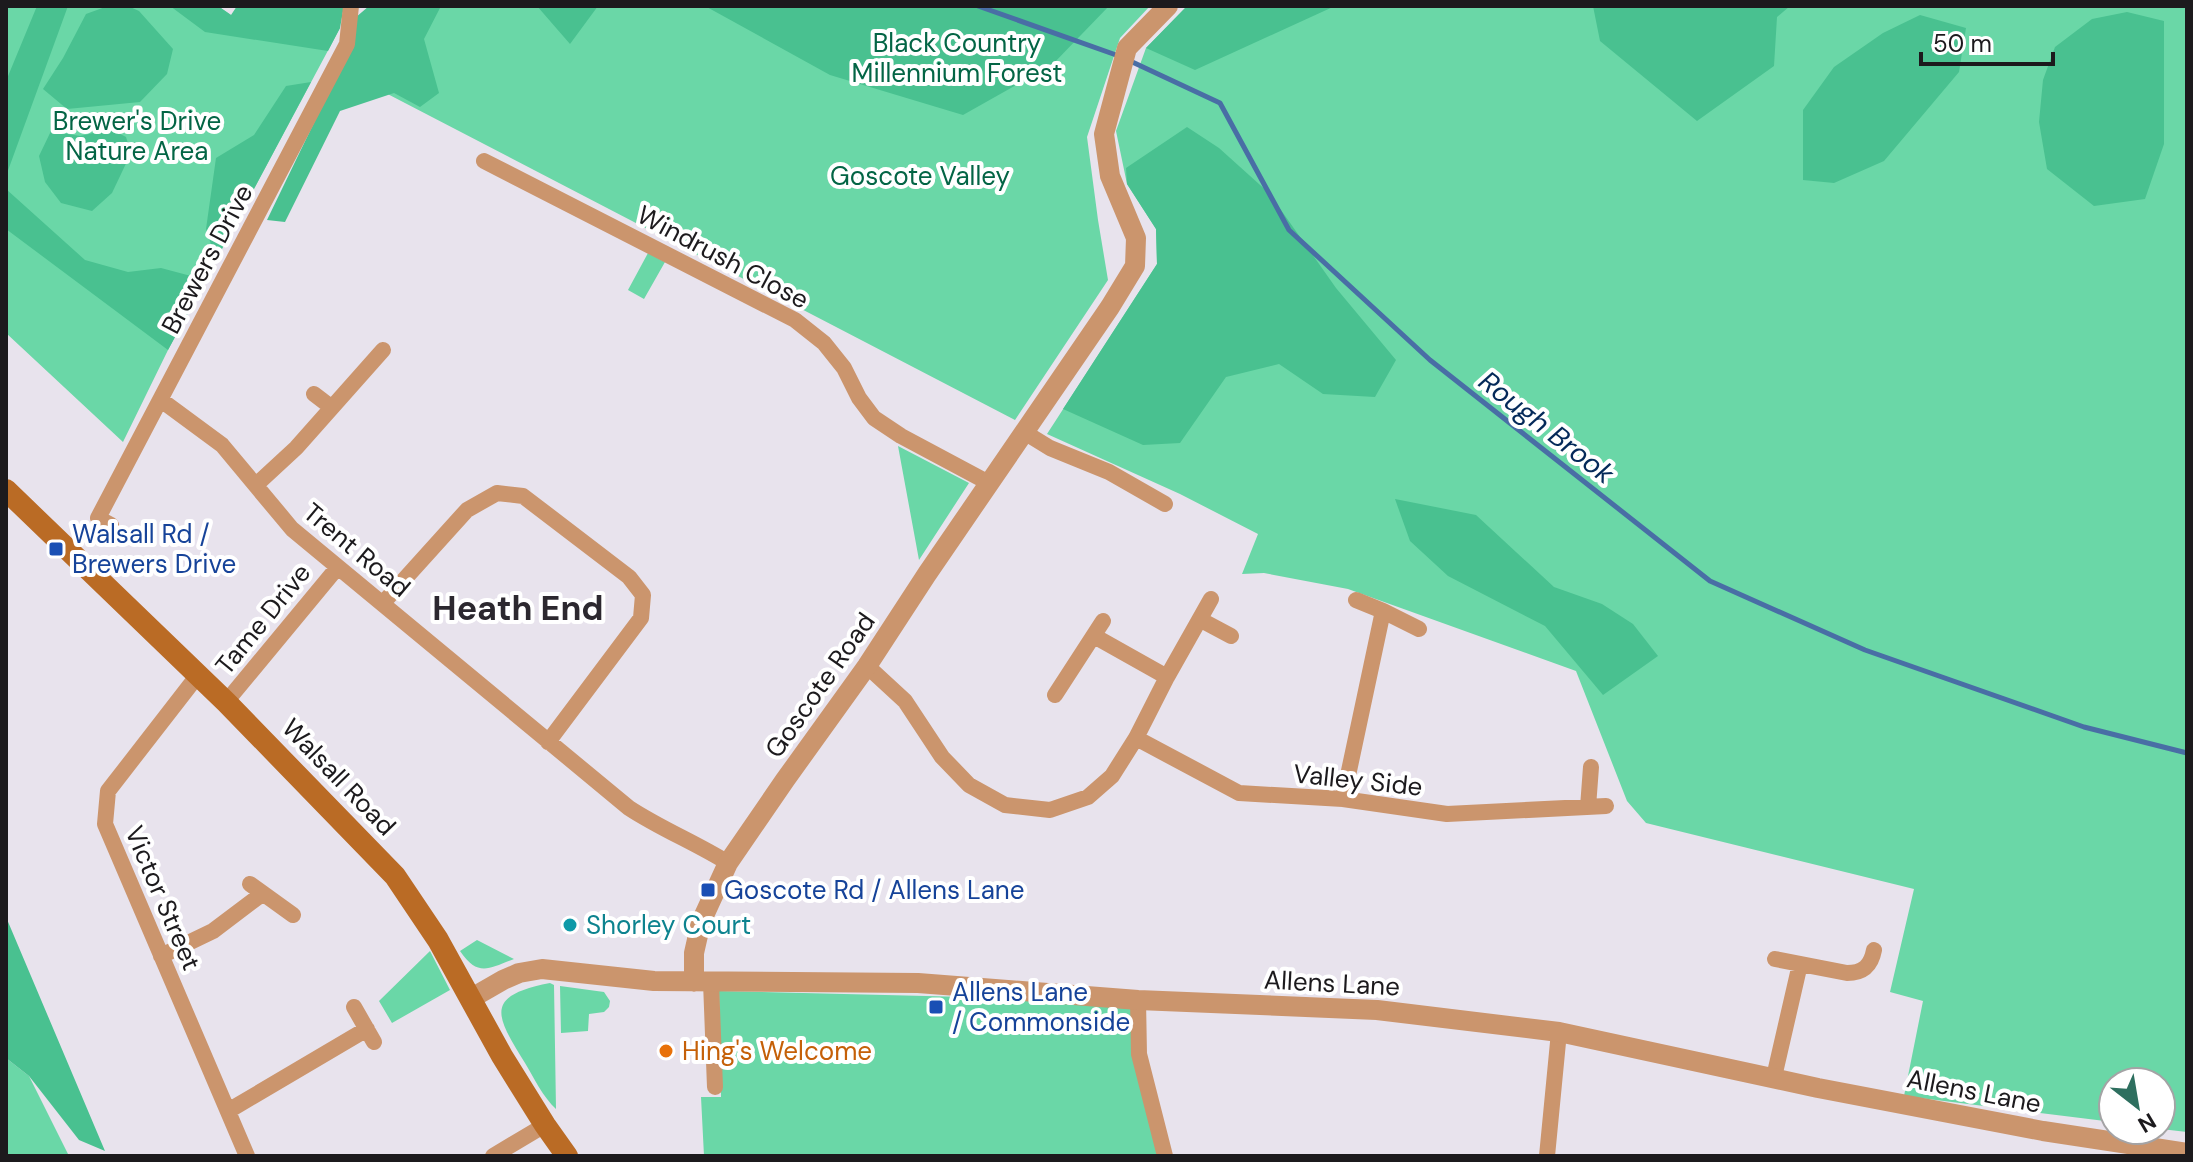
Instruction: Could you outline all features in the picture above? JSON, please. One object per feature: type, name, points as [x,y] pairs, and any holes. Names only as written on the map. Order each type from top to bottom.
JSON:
[{"type":"main road","name":"Walsall Road","points":[[6,490],[226,702],[395,876],[438,940],[502,1056],[567,1156]]},
{"type":"street","name":"Brewers Drive","points":[[111,525],[98,518],[347,44],[351,6]]},
{"type":"street","name":"Goscote Road","points":[[703,982],[694,953],[701,922],[728,863],[867,666],[1135,266],[1136,238],[1110,176],[1104,134],[1127,48],[1168,6]]},
{"type":"street","name":"Windrush Close","points":[[484,161],[795,320],[821,339],[834,355],[874,418],[989,483]]},
{"type":"street","points":[[256,485],[296,448],[383,350]]},
{"type":"street","points":[[314,394],[331,407]]},
{"type":"street","name":"Trent Road","points":[[161,400],[222,445],[292,529],[548,742],[629,808],[728,863]]},
{"type":"street","points":[[1024,432],[1050,448],[1109,472],[1165,504]]},
{"type":"street","points":[[383,603],[467,510],[497,493],[523,496],[629,577],[643,595],[641,618],[548,742]]},
{"type":"street","name":"Tame Drive","points":[[226,702],[337,568]]},
{"type":"street","points":[[867,666],[905,701],[942,757],[969,785],[1005,805],[1050,810],[1088,797],[1112,776],[1211,599]]},
{"type":"street","points":[[1356,600],[1419,629]]},
{"type":"street","points":[[1343,799],[1383,611]]},
{"type":"street","points":[[1201,620],[1231,636]]},
{"type":"street","points":[[1055,695],[1103,621]]},
{"type":"street","points":[[1094,636],[1167,677]]},
{"type":"street","name":"Victor Street","points":[[198,675],[108,791],[105,824],[247,1156]]},
{"type":"street","name":"Valley Side","points":[[1136,738],[1239,793],[1343,799],[1447,814],[1606,806]]},
{"type":"street","points":[[1588,807],[1591,767]]},
{"type":"street","points":[[161,956],[213,931],[256,889],[293,915]]},
{"type":"street","points":[[1775,959],[1856,973],[1869,964],[1874,950]]},
{"type":"street","points":[[1774,1077],[1800,964]]},
{"type":"street","name":"Allens Lane","points":[[470,999],[519,973],[542,969],[654,981],[918,983],[1138,1000],[1377,1010],[1559,1032],[1818,1088],[2043,1131],[2187,1153]]},
{"type":"street","points":[[703,982],[715,1087]]},
{"type":"street","points":[[1138,1000],[1139,1054],[1165,1156]]},
{"type":"street","points":[[228,1111],[371,1036],[354,1007]]},
{"type":"street","points":[[1547,1156],[1559,1032]]},
{"type":"street","points":[[493,1156],[545,1125]]},
{"type":"green space","name":"Brewer's Drive Nature Area","points":[[6,6],[218,6],[231,15],[340,28],[168,350],[123,442],[6,333]]},
{"type":"green space","points":[[37,6],[68,6],[6,176],[6,81]]},
{"type":"green space","points":[[108,6],[128,6],[139,11],[173,49],[167,74],[140,102],[67,109],[43,89],[86,14]]},
{"type":"green space","points":[[170,6],[218,6],[231,15],[237,6],[344,6],[340,28],[328,51],[205,32]]},
{"type":"green space","points":[[369,6],[441,6],[424,39],[439,93],[420,107],[394,93],[340,111],[285,222],[267,220],[351,46],[355,18]]},
{"type":"green space","name":"Goscote Valley","points":[[407,6],[1150,6],[1120,38],[1087,137],[1108,280],[1015,420],[351,75]]},
{"type":"green space","points":[[537,6],[598,6],[570,44]]},
{"type":"green space","name":"Black Country Millennium Forest","points":[[705,6],[1109,6],[1052,65],[963,115],[830,75]]},
{"type":"green space","points":[[1187,6],[2187,6],[2187,1132],[2177,1131],[2177,1066],[2097,1066],[2097,1120],[1904,1096],[1923,1001],[1890,992],[1914,889],[1646,823],[1627,801],[1576,671],[1348,589],[1264,573],[1242,574],[1258,534],[1180,494],[1047,434],[1157,264],[1156,229],[1127,184],[1116,131],[1146,48]]},
{"type":"green space","points":[[1187,6],[1335,6],[1195,70],[1146,48]]},
{"type":"green space","points":[[1593,6],[1790,6],[1777,17],[1774,66],[1697,121],[1600,41]]},
{"type":"green space","points":[[2127,12],[2164,21],[2164,144],[2145,199],[2094,206],[2047,169],[2039,122],[2043,80],[2055,47],[2092,19]]},
{"type":"green space","points":[[1920,15],[1966,28],[1959,72],[1884,161],[1834,183],[1803,180],[1803,110],[1834,67],[1883,33]]},
{"type":"green space","points":[[311,82],[216,260],[206,229],[216,158],[254,135],[286,86]]},
{"type":"green space","points":[[1187,127],[1219,148],[1269,193],[1336,288],[1396,360],[1375,397],[1323,394],[1279,364],[1226,377],[1180,443],[1143,445],[1063,409],[1157,264],[1156,229],[1127,184],[1126,168]]},
{"type":"green space","points":[[111,129],[126,137],[131,153],[112,193],[92,211],[61,203],[45,182],[39,156],[51,131],[80,136]]},
{"type":"green space","points":[[6,189],[85,260],[128,272],[161,268],[206,280],[168,350],[6,229]]},
{"type":"green space","points":[[648,253],[665,262],[644,299],[628,290]]},
{"type":"green space","points":[[898,446],[969,483],[919,560]]},
{"type":"green space","points":[[1395,499],[1476,515],[1554,587],[1602,604],[1633,624],[1658,656],[1603,695],[1545,626],[1448,576],[1410,541]]},
{"type":"green space","points":[[6,917],[105,1151],[79,1140],[29,1076],[6,1058]]},
{"type":"green space","points":[[477,940],[514,959],[490,968],[472,965],[460,951]]},
{"type":"green space","points":[[430,951],[450,990],[392,1023],[379,1001]]},
{"type":"green space","points":[[550,983],[554,985],[556,1109],[515,1047],[502,1020],[505,1002],[514,994]]},
{"type":"green space","points":[[560,986],[604,992],[610,1001],[609,1007],[604,1012],[589,1014],[588,1031],[561,1033]]},
{"type":"green space","points":[[719,991],[1137,1001],[1165,1156],[704,1156],[701,1097],[721,1097]]},
{"type":"green space","points":[[6,1058],[29,1076],[69,1156],[6,1156]]},
{"type":"waterway","name":"Rough Brook","points":[[978,6],[1119,56]]},
{"type":"waterway","name":"Rough Brook","points":[[1128,60],[1220,103],[1289,230],[1430,360],[1710,581],[1865,650],[2084,727],[2187,753]]},
{"type":"place","name":"Walsall Rd / Brewers Drive","points":[[56,549]]},
{"type":"place","name":"Goscote Rd / Allens Lane","points":[[708,890]]},
{"type":"place","name":"Shorley Court","points":[[570,925]]},
{"type":"place","name":"Allens Lane / Commonside","points":[[936,1007]]},
{"type":"place","name":"Hing's Welcome","points":[[666,1051]]},
{"type":"district","name":"Heath End","points":[[518,608]]}]
